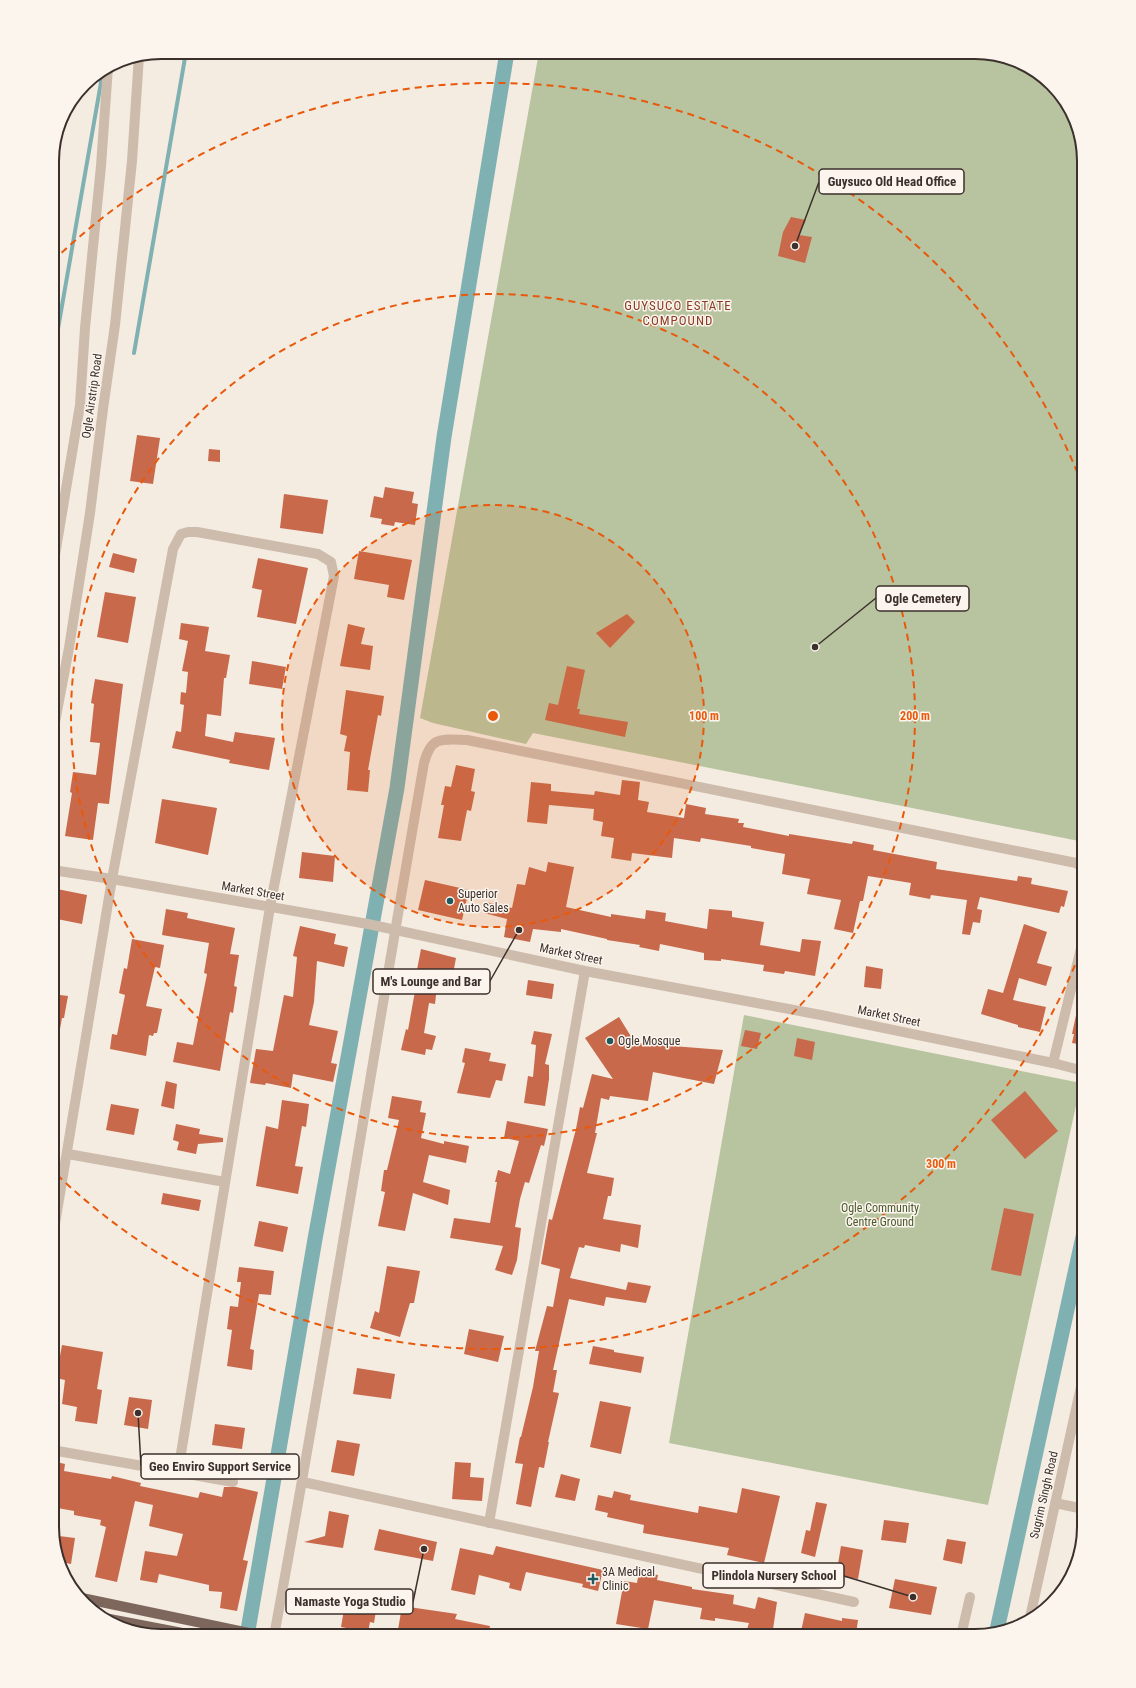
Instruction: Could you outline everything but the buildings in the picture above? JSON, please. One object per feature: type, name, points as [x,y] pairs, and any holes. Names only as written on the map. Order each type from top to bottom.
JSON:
[{"type":"main road","points":[[90,1600],[228,1629]]},
{"type":"main road","points":[[118,1620],[163,1629]]},
{"type":"street","name":"Ogle Airstrip Road","points":[[59,700],[90,513],[115,325],[132,161],[139,62]]},
{"type":"street","name":"Ogle Airstrip Road","points":[[59,531],[80,405],[85,328],[101,166],[108,74]]},
{"type":"street","points":[[59,1204],[112,879],[173,549],[181,534],[196,532],[318,554],[331,562],[334,576],[270,907],[178,1472]]},
{"type":"street","points":[[275,1629],[303,1482],[390,929],[424,763],[427,752],[433,743],[442,740],[460,739],[475,741],[1077,864]]},
{"type":"street","name":"Market Street","points":[[59,871],[368,924],[585,970],[821,1015],[1077,1069]]},
{"type":"street","points":[[1053,1064],[1077,965]]},
{"type":"street","points":[[490,1523],[585,970]]},
{"type":"street","points":[[68,1154],[225,1182]]},
{"type":"street","name":"Sugrim Singh Road","points":[[1031,1612],[1077,1404]]},
{"type":"street","points":[[59,1451],[233,1482]]},
{"type":"street","points":[[303,1482],[854,1602]]},
{"type":"street","points":[[1055,1503],[1077,1508]]},
{"type":"street","points":[[963,1629],[970,1597]]},
{"type":"green space","points":[[538,59],[982,59],[1002,62],[1014,67],[1037,80],[1047,89],[1063,110],[1074,134],[1077,161],[1077,841],[533,733],[526,744],[433,723],[420,718]]},
{"type":"green space","name":"Ogle Community Centre Ground","points":[[744,1015],[1077,1082],[1077,1101],[988,1505],[669,1443]]},
{"type":"waterway","points":[[134,353],[185,59]]},
{"type":"waterway","points":[[248,1629],[315,1239],[397,788],[444,437],[506,59]]},
{"type":"waterway","points":[[59,323],[102,78]]},
{"type":"waterway","points":[[998,1627],[1077,1264]]},
{"type":"place","name":"Guysuco Old Head Office","points":[[795,246]]},
{"type":"place","name":"Ogle Cemetery","points":[[815,647]]},
{"type":"place","name":"Superior Auto Sales","points":[[450,901]]},
{"type":"place","name":"M's Lounge and Bar","points":[[519,930]]},
{"type":"place","name":"Ogle Mosque","points":[[610,1041]]},
{"type":"place","name":"Geo Enviro Support Service","points":[[138,1413]]},
{"type":"place","name":"Namaste Yoga Studio","points":[[424,1549]]},
{"type":"place","name":"3A Medical Clinic","points":[[593,1579]]},
{"type":"place","name":"Plindola Nursery School","points":[[913,1597]]},
{"type":"district","name":"GUYSUCO ESTATE COMPOUND","points":[[678,312]]}]
